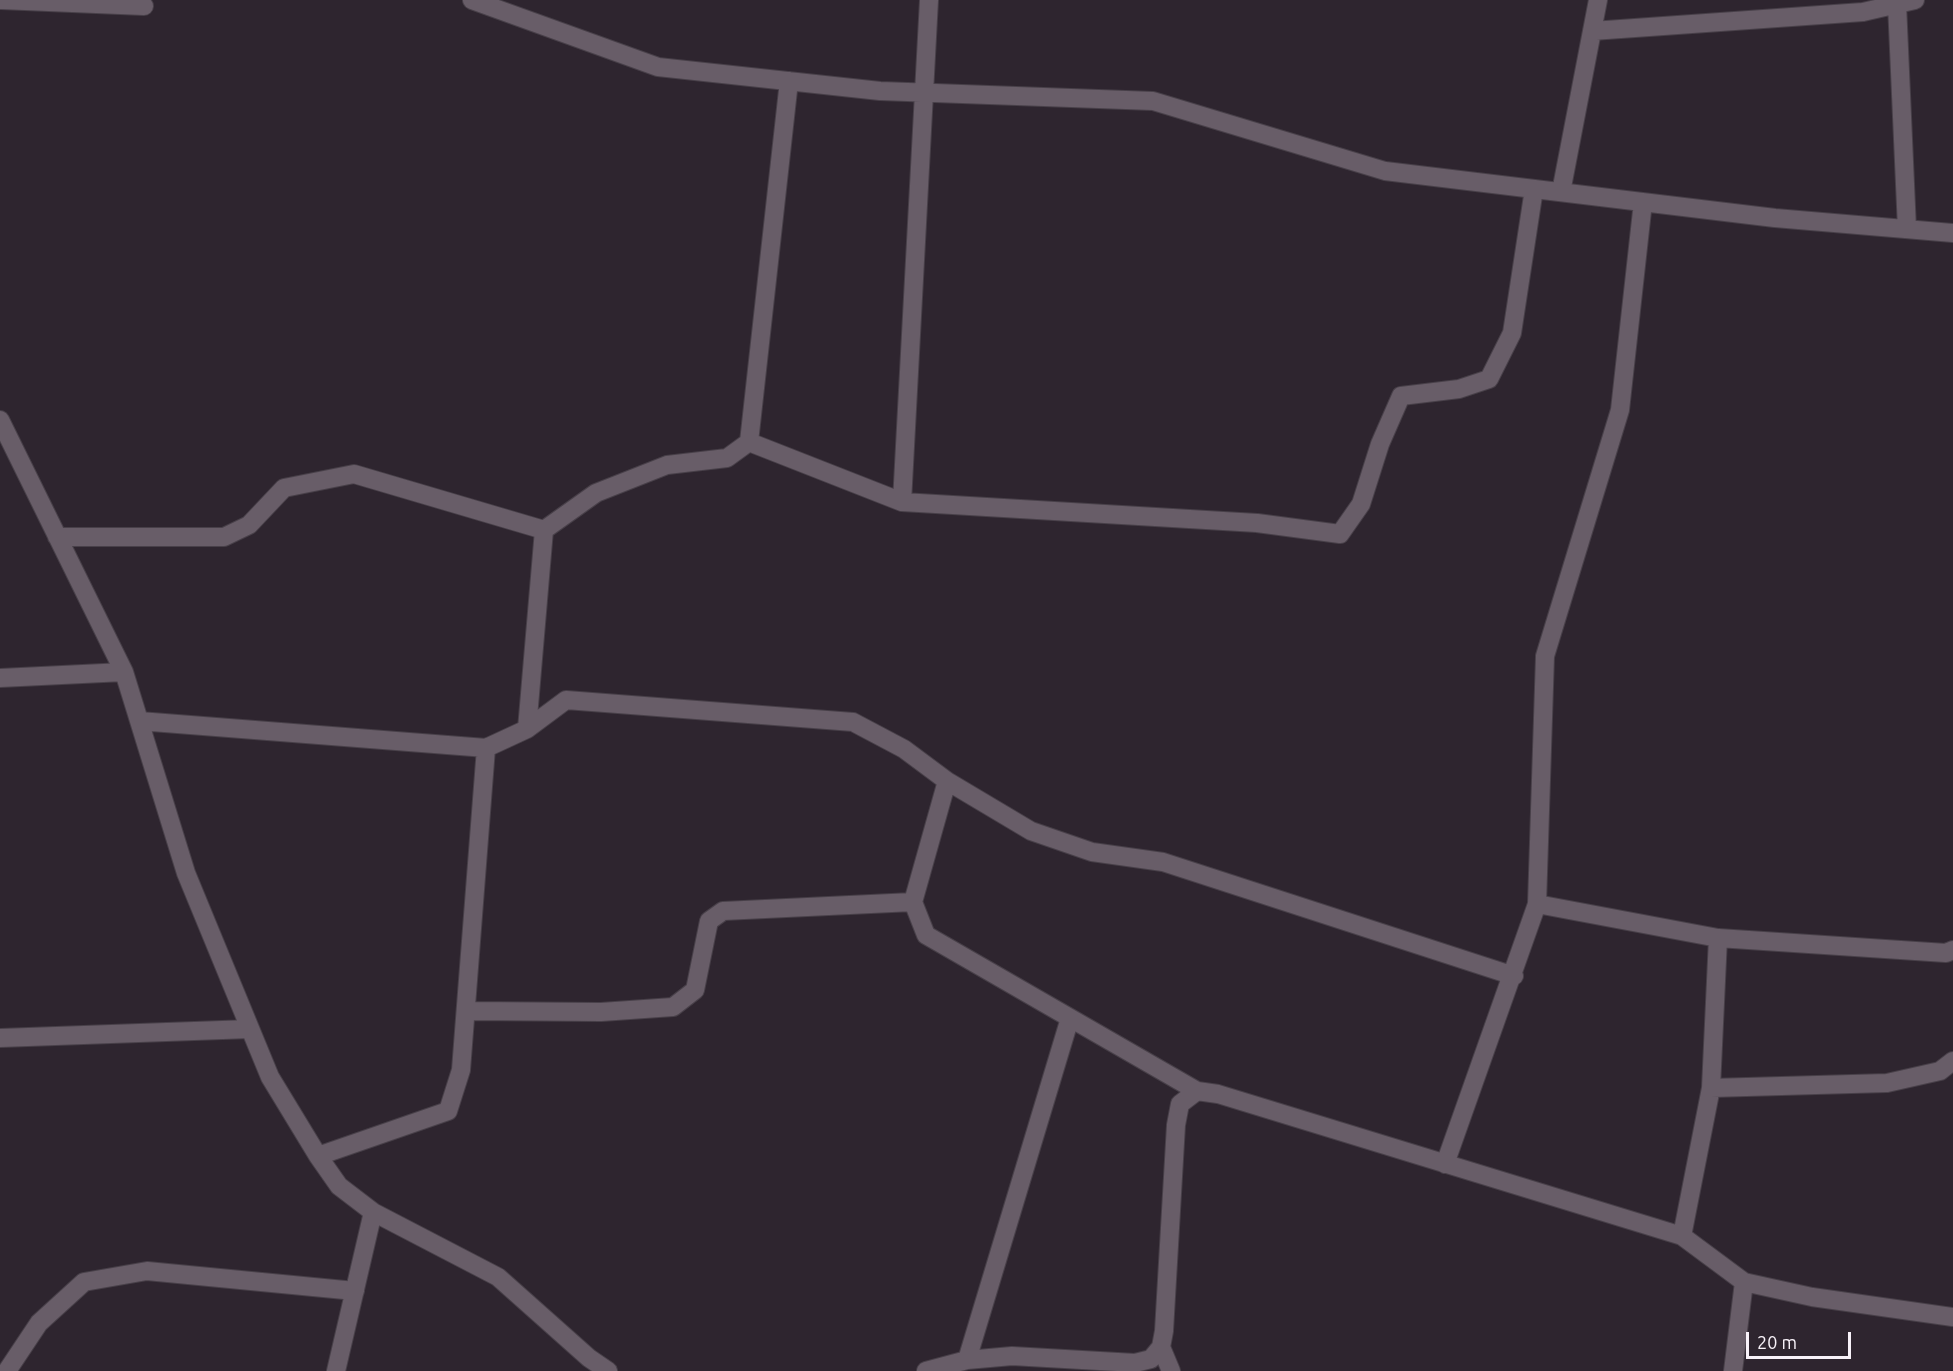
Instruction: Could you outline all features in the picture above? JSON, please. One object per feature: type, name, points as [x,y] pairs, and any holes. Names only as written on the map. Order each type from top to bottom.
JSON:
[{"type":"street","points":[[1,0],[144,6]]},
{"type":"street","points":[[472,0],[658,67],[923,92],[1153,101],[1385,171],[1775,218],[1953,233]]},
{"type":"street","points":[[902,502],[929,0]]},
{"type":"street","points":[[1562,192],[1598,0]]},
{"type":"street","points":[[1592,31],[1863,12],[1915,0]]},
{"type":"street","points":[[1897,4],[1907,229]]},
{"type":"street","points":[[527,729],[544,530],[596,493],[668,465],[728,458],[749,442],[789,81]]},
{"type":"street","points":[[749,442],[902,502],[1257,523],[1340,534],[1361,504],[1380,444],[1401,396],[1459,389],[1489,379],[1512,333],[1534,189]]},
{"type":"street","points":[[1445,1164],[1538,904],[1545,656],[1620,410],[1643,202]]},
{"type":"street","points":[[0,420],[4,438],[57,537],[124,672],[186,873],[270,1077],[318,1156],[339,1186],[373,1212],[498,1277],[589,1358],[609,1371]]},
{"type":"street","points":[[57,537],[224,537],[249,525],[284,488],[354,474],[544,530]]},
{"type":"street","points":[[0,678],[124,672]]},
{"type":"street","points":[[139,721],[486,748],[527,729],[566,700],[853,722],[904,749],[946,781],[1030,831],[1092,852],[1163,862],[1514,976]]},
{"type":"street","points":[[318,1156],[448,1111],[461,1070],[486,748]]},
{"type":"street","points":[[946,781],[913,902],[926,935],[1197,1091],[1218,1094],[1682,1236],[1744,1282],[1812,1297],[1953,1317]]},
{"type":"street","points":[[466,1011],[601,1012],[673,1007],[695,990],[710,921],[723,911],[913,902]]},
{"type":"street","points":[[1538,904],[1718,938],[1946,953],[1953,950]]},
{"type":"street","points":[[1682,1236],[1711,1088],[1718,938]]},
{"type":"street","points":[[967,1360],[1070,1018]]},
{"type":"street","points":[[0,1038],[250,1029]]},
{"type":"street","points":[[1711,1088],[1887,1083],[1940,1071],[1953,1060]]},
{"type":"street","points":[[1170,1371],[1161,1347],[1176,1125],[1180,1104],[1197,1091]]},
{"type":"street","points":[[336,1371],[373,1212]]},
{"type":"street","points":[[8,1371],[39,1323],[84,1282],[147,1271],[355,1291]]},
{"type":"street","points":[[1733,1371],[1744,1282]]},
{"type":"street","points":[[926,1371],[967,1360],[1012,1356],[1135,1363],[1151,1359],[1161,1347]]}]
